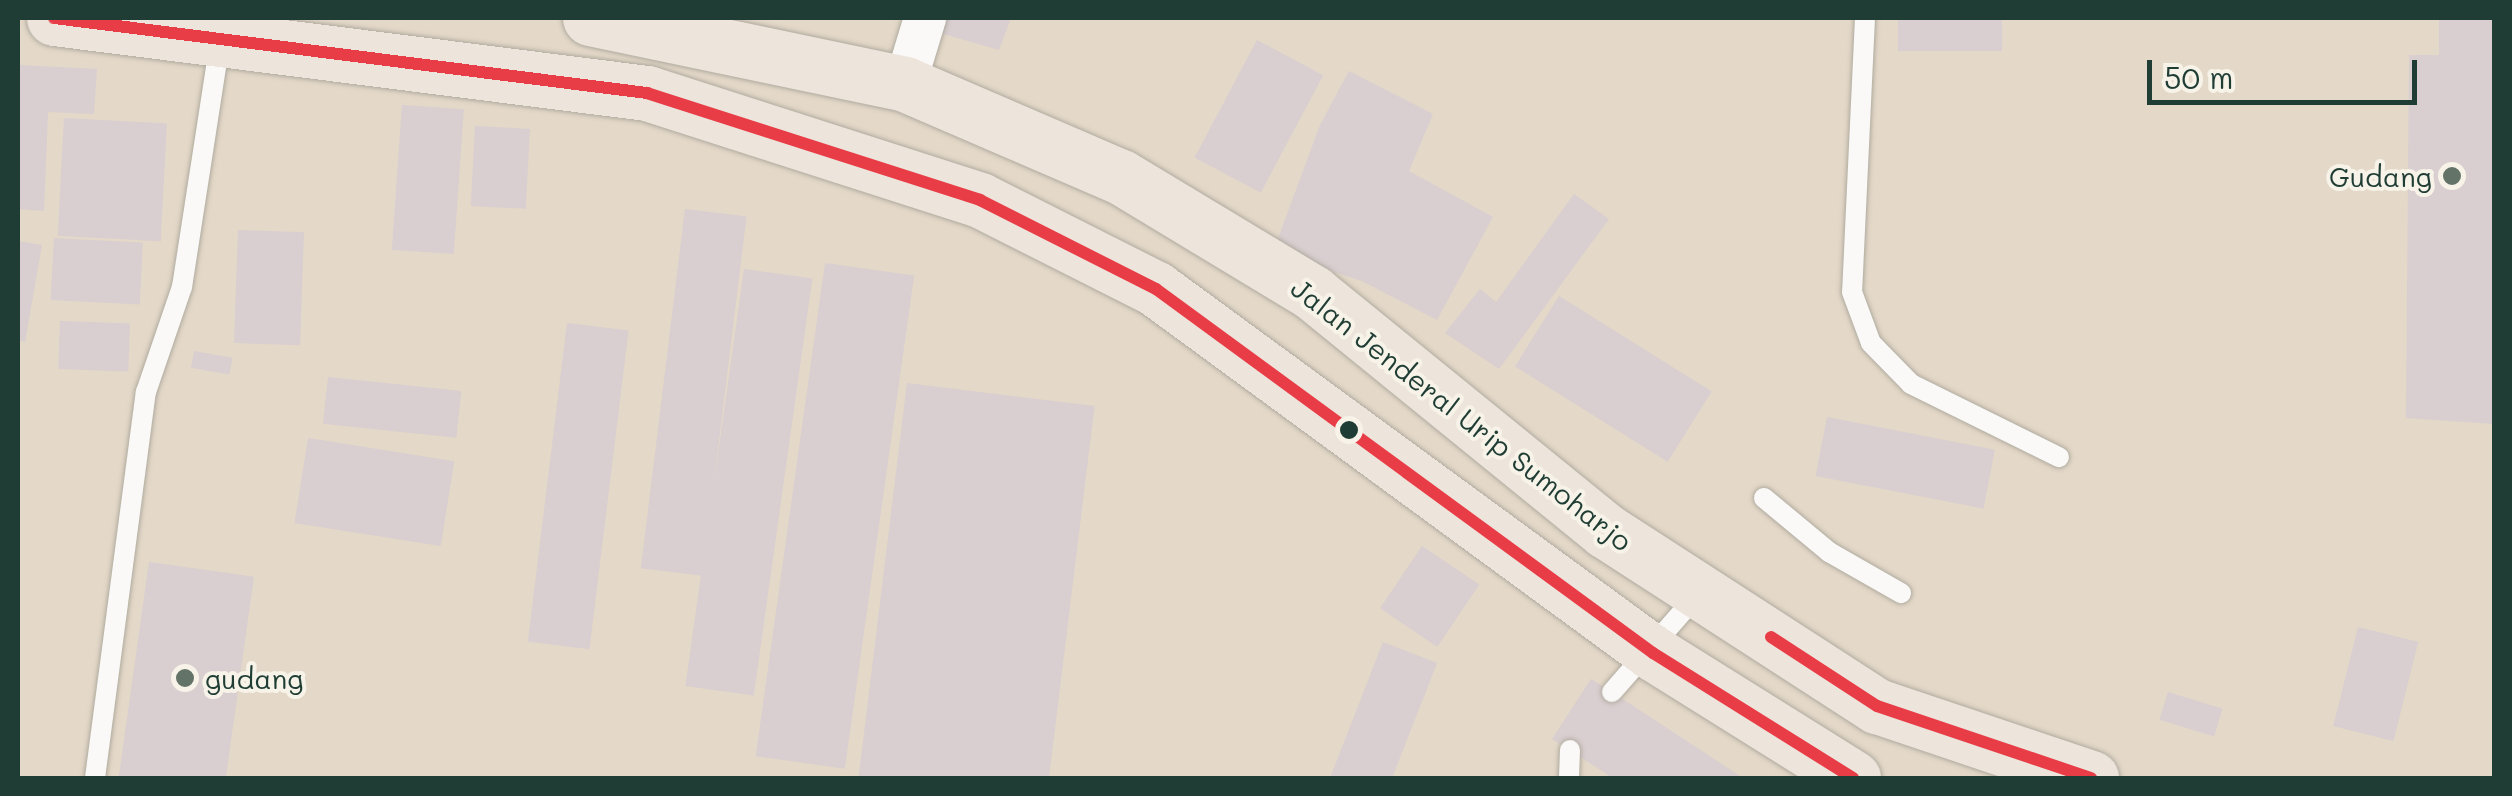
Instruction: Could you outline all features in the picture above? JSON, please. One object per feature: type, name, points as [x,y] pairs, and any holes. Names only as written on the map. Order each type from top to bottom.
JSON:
[{"type":"highway","points":[[54,18],[220,35],[647,93],[980,200],[1156,290],[1653,653],[1853,778]]},
{"type":"highway","name":"Jalan Jenderal Urip Sumoharjo","points":[[590,18],[729,30],[905,84],[1120,178],[1313,293],[1606,531],[1878,706],[2091,778]]},
{"type":"street","points":[[905,84],[926,18]]},
{"type":"lane","points":[[1865,18],[1852,292],[1871,343],[1911,384],[2059,457]]},
{"type":"lane","points":[[95,778],[146,392],[182,288],[220,35]]},
{"type":"lane","points":[[1764,498],[1830,552],[1901,593]]},
{"type":"lane","points":[[1612,692],[1653,653],[1701,592]]},
{"type":"lane","points":[[1569,778],[1570,750]]},
{"type":"building","points":[[934,18],[1011,18],[999,50],[930,30]]},
{"type":"building","points":[[1898,18],[2002,18],[2002,51],[1898,51]]},
{"type":"building","name":"Gudang","points":[[2439,18],[2494,18],[2494,424],[2406,418],[2409,55],[2439,55]]},
{"type":"building","points":[[1257,40],[1323,75],[1261,193],[1195,157]]},
{"type":"building","points":[[18,65],[97,69],[94,114],[48,112],[44,211],[18,209]]},
{"type":"building","points":[[1349,71],[1433,114],[1409,171],[1493,217],[1437,320],[1362,281],[1273,252],[1320,125]]},
{"type":"building","points":[[402,105],[464,109],[454,254],[392,250]]},
{"type":"building","points":[[64,118],[167,123],[161,241],[58,236]]},
{"type":"building","points":[[475,126],[530,129],[526,209],[471,206]]},
{"type":"building","points":[[1574,194],[1609,219],[1499,369],[1445,333],[1480,289],[1496,302]]},
{"type":"building","points":[[685,209],[747,217],[702,576],[641,568]]},
{"type":"building","points":[[238,230],[304,232],[300,345],[234,343]]},
{"type":"building","points":[[54,238],[143,243],[140,305],[51,300]]},
{"type":"building","points":[[18,241],[42,245],[25,342],[18,340]]},
{"type":"building","points":[[825,263],[914,276],[845,769],[756,756]]},
{"type":"building","points":[[744,269],[812,279],[754,696],[685,686]]},
{"type":"building","points":[[1559,296],[1712,391],[1668,462],[1515,366]]},
{"type":"building","points":[[60,321],[130,323],[128,371],[58,369]]},
{"type":"building","points":[[567,323],[629,331],[589,649],[528,642]]},
{"type":"building","points":[[194,351],[232,358],[229,375],[191,368]]},
{"type":"building","points":[[328,377],[461,391],[456,438],[323,424]]},
{"type":"building","points":[[907,383],[1095,406],[1049,778],[859,778]]},
{"type":"building","points":[[1827,417],[1995,450],[1983,509],[1816,476]]},
{"type":"building","points":[[308,438],[454,461],[441,546],[295,523]]},
{"type":"building","points":[[1422,546],[1479,585],[1437,647],[1380,608]]},
{"type":"building","name":"gudang","points":[[149,562],[254,577],[226,778],[119,778]]},
{"type":"building","points":[[2358,627],[2418,642],[2393,741],[2333,726]]},
{"type":"building","points":[[1383,642],[1437,663],[1392,778],[1330,778]]},
{"type":"building","points":[[1591,679],[1743,778],[1613,778],[1552,739]]},
{"type":"building","points":[[2168,692],[2223,709],[2214,736],[2160,720]]},
{"type":"transit line","points":[[54,18],[647,93],[980,200],[1156,289],[1653,653],[1853,778]]},
{"type":"transit line","points":[[1771,637],[1877,706],[2091,778]]},
{"type":"place","name":"Gudang","points":[[2452,176]]},
{"type":"place","name":"gudang","points":[[185,678]]}]
